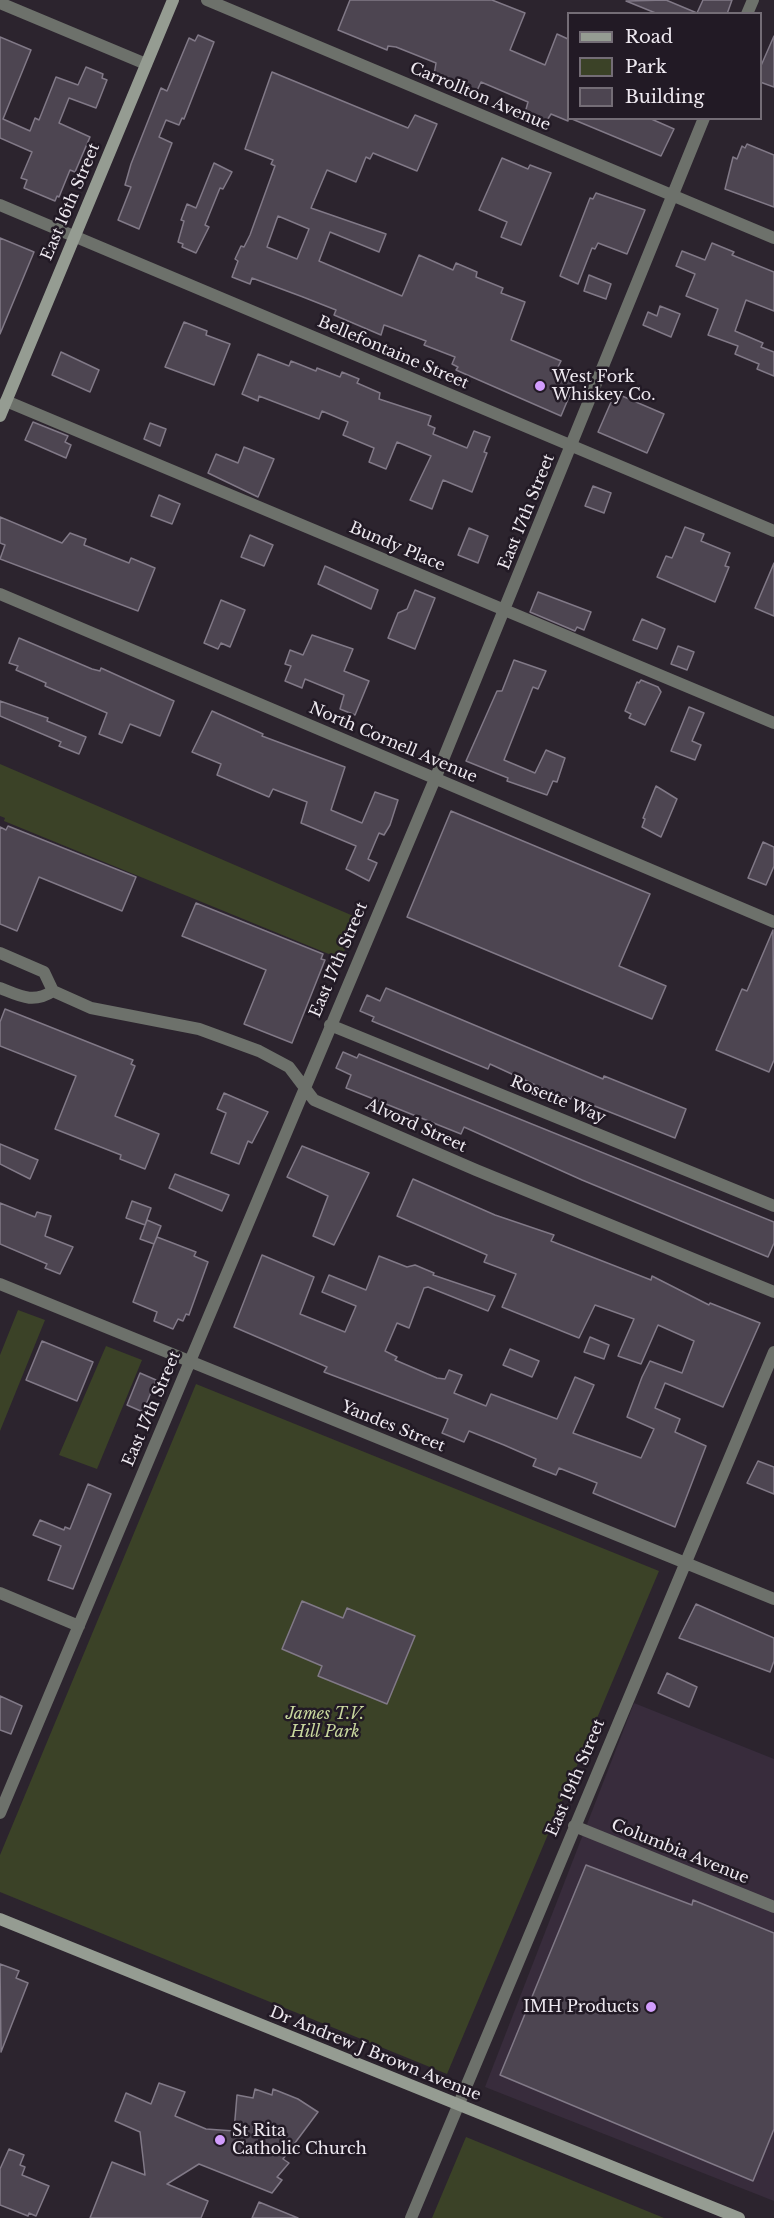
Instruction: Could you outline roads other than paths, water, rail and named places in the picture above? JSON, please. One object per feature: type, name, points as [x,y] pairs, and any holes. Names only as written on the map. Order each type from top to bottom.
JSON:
[{"type":"main road","name":"East 16th Street","points":[[0,416],[172,0]]},
{"type":"main road","name":"Dr Andrew J Brown Avenue","points":[[0,1919],[739,2218]]},
{"type":"street","name":"Carrollton Avenue","points":[[207,0],[774,238]]},
{"type":"street","points":[[0,3],[146,64]]},
{"type":"street","name":"East 17th Street","points":[[0,1813],[435,778],[703,120]]},
{"type":"street","name":"Bellefontaine Street","points":[[0,205],[774,531]]},
{"type":"street","name":"Bundy Place","points":[[6,401],[774,723]]},
{"type":"street","name":"North Cornell Avenue","points":[[0,594],[774,922]]},
{"type":"street","name":"Alvord Street","points":[[0,953],[44,972],[53,991],[91,1008],[199,1029],[259,1051],[289,1067],[314,1100],[476,1170],[774,1292]]},
{"type":"street","points":[[0,988],[30,1000],[42,998],[53,991]]},
{"type":"street","name":"Rosette Way","points":[[330,1025],[774,1206]]},
{"type":"street","name":"Yandes Street","points":[[0,1284],[774,1599]]},
{"type":"street","name":"East 19th Street","points":[[411,2218],[774,1352]]},
{"type":"street","points":[[0,1593],[79,1626]]},
{"type":"street","name":"Columbia Avenue","points":[[574,1827],[774,1907]]},
{"type":"place","name":"West Fork Whiskey Co.","points":[[540,386]]},
{"type":"place","name":"IMH Products","points":[[651,2007]]},
{"type":"place","name":"St Rita Catholic Church","points":[[220,2140]]},
{"type":"park label","name":"James T.V. Hill Park","points":[[325,1723]]}]
